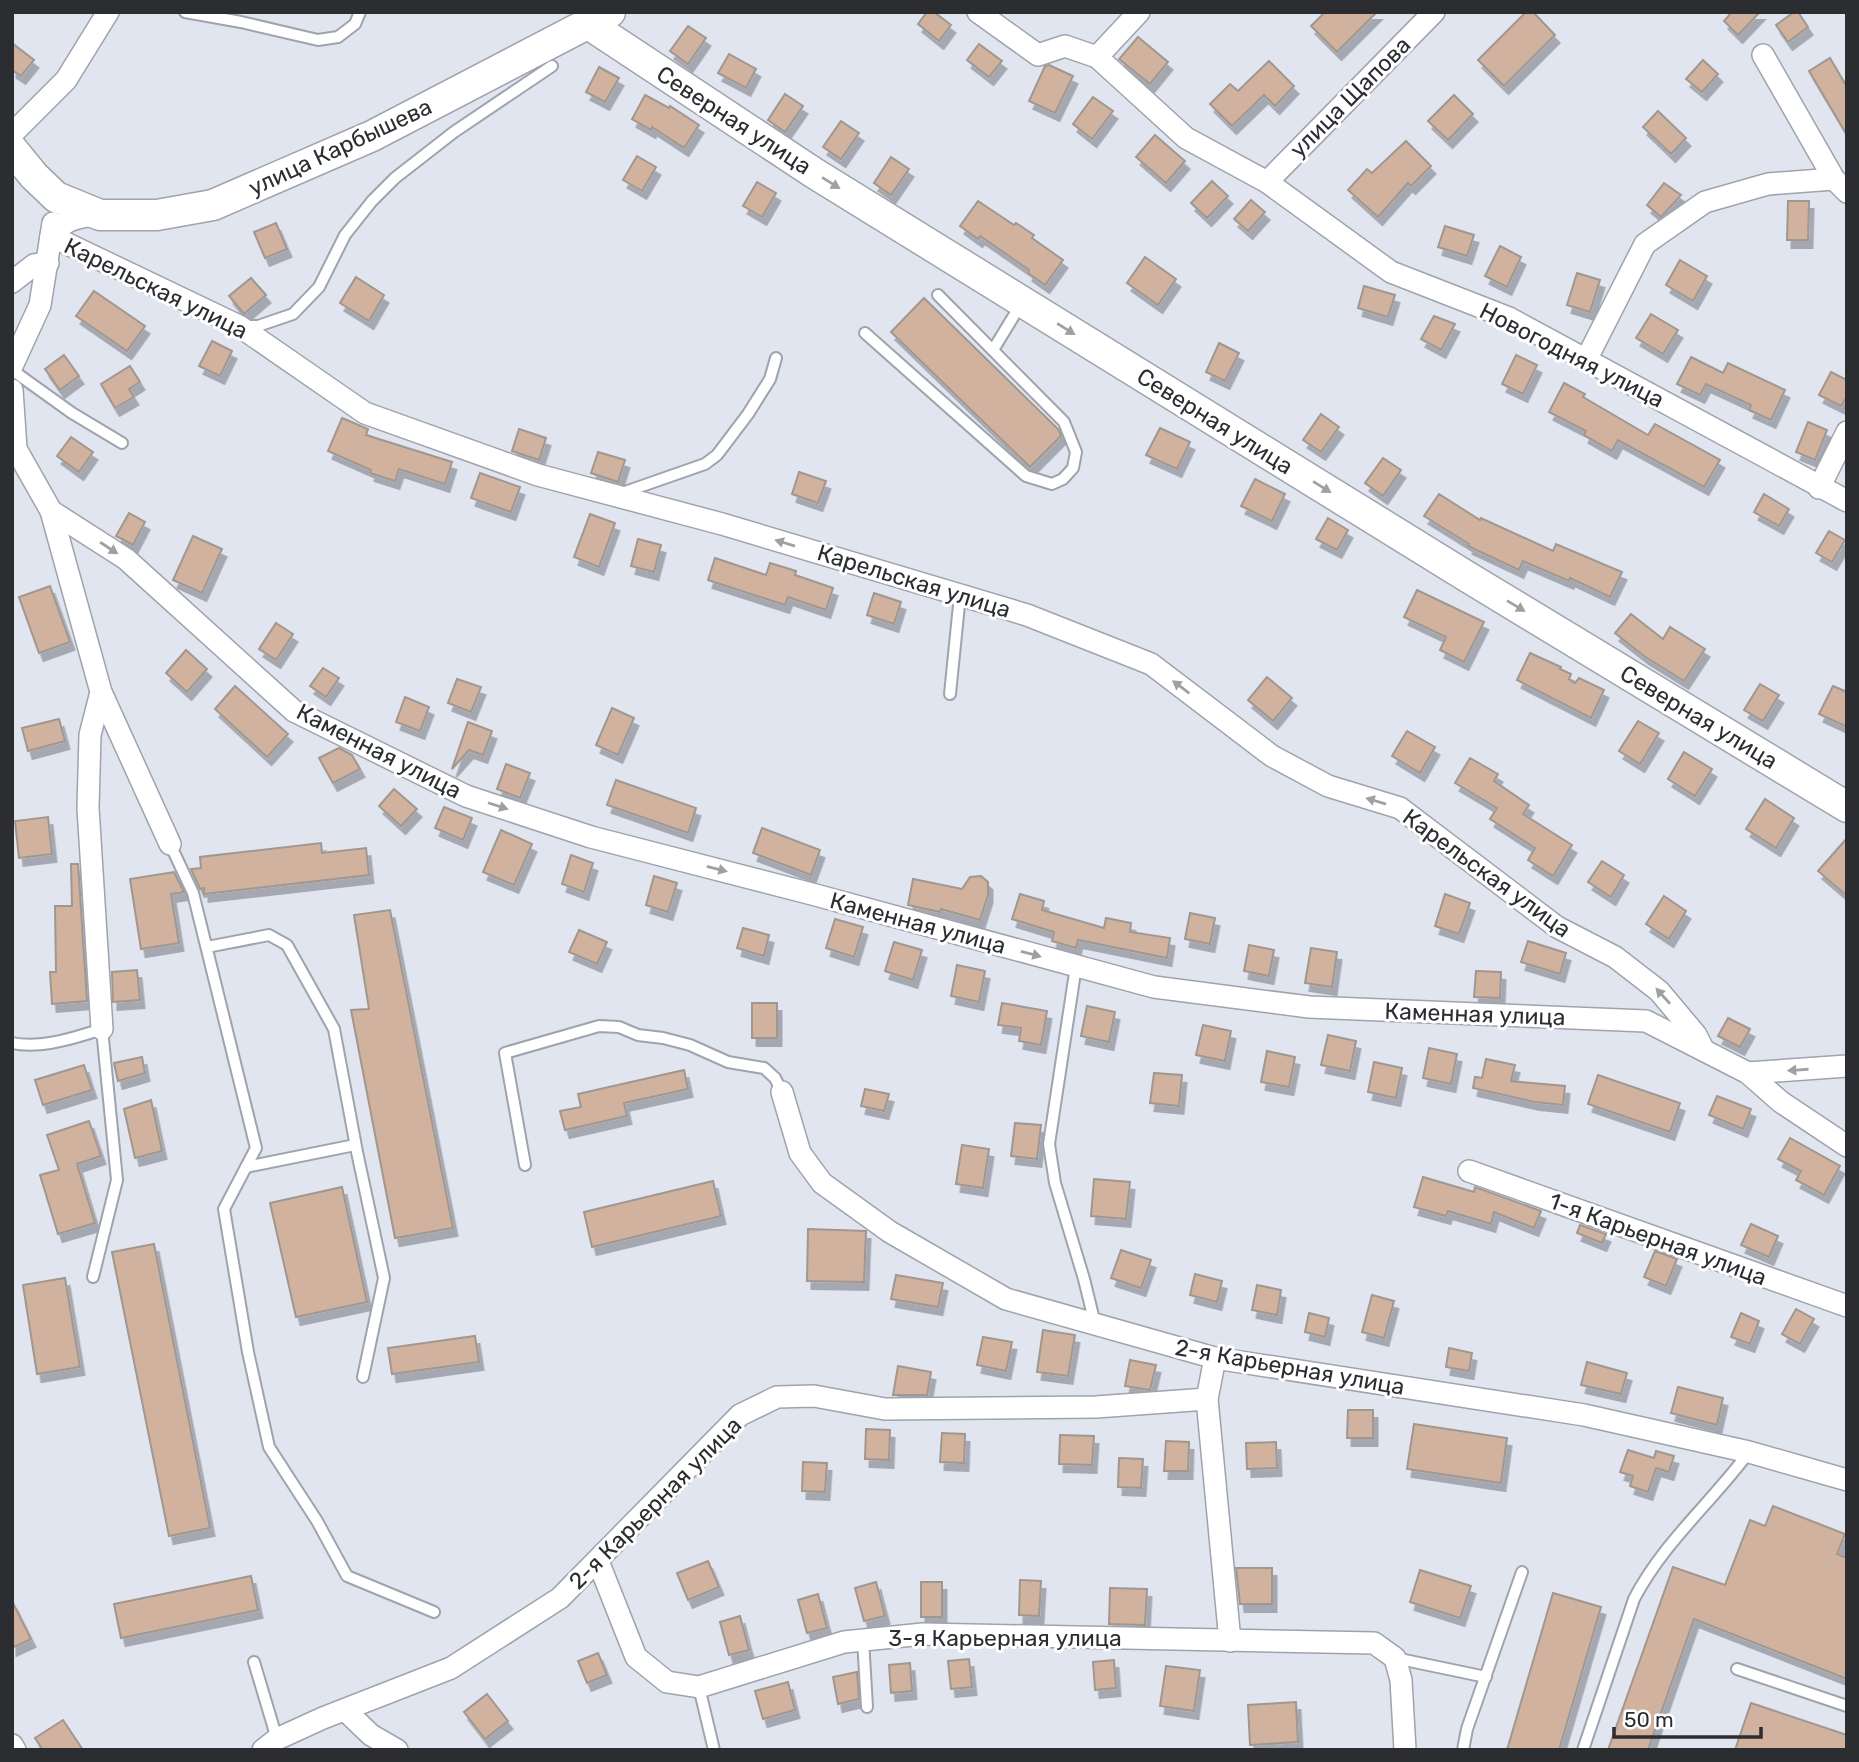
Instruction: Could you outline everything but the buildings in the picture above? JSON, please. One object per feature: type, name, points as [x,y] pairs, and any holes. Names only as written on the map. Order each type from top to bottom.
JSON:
[{"type":"main road","name":"улица Карбышева","points":[[56,197],[100,215],[157,215],[213,205],[372,136],[600,19]]},
{"type":"main road","name":"Северная улица","points":[[600,19],[814,173],[1466,576],[1847,807]]},
{"type":"main road","points":[[12,149],[56,197]]},
{"type":"street","points":[[12,134],[66,80],[108,12]]},
{"type":"street","points":[[978,12],[1038,55],[1065,46],[1097,57],[1139,12]]},
{"type":"street","name":"улица Щапова","points":[[1266,182],[1434,12]]},
{"type":"street","points":[[1763,55],[1840,185]]},
{"type":"street","name":"Новогодняя улица","points":[[1097,57],[1186,138],[1266,182],[1391,272],[1509,318],[1847,501]]},
{"type":"street","points":[[1586,360],[1645,244],[1705,202],[1768,184],[1840,185]]},
{"type":"street","points":[[14,357],[40,305],[56,197]]},
{"type":"street","points":[[51,236],[57,228],[70,220],[81,216],[100,215]]},
{"type":"street","name":"Карельская улица","points":[[51,236],[239,326],[365,413],[538,475],[722,524],[1027,615],[1151,664],[1272,756],[1328,786],[1400,808],[1557,928],[1615,957],[1659,991],[1696,1035],[1704,1051]]},
{"type":"street","points":[[12,282],[34,265],[48,263]]},
{"type":"street","points":[[12,390],[16,449],[51,511],[101,692],[170,844]]},
{"type":"street","points":[[1819,488],[1847,432]]},
{"type":"street","name":"Каменная улица","points":[[51,511],[126,559],[294,711],[466,796],[591,837],[1154,987],[1309,1007],[1646,1021],[1748,1073],[1782,1102],[1847,1146]]},
{"type":"street","points":[[101,692],[90,735],[88,808],[102,1029]]},
{"type":"street","points":[[1748,1073],[1847,1066]]},
{"type":"street","name":"2-я Карьерная улица","points":[[782,1092],[800,1153],[822,1183],[890,1232],[1006,1298],[1215,1358],[1584,1415],[1749,1452],[1847,1480]]},
{"type":"street","name":"1-я Карьерная улица","points":[[1469,1171],[1847,1306]]},
{"type":"street","points":[[1215,1358],[1207,1399],[1230,1641]]},
{"type":"street","name":"2-я Карьерная улица","points":[[270,1745],[323,1718],[451,1668],[560,1598],[740,1415],[777,1397],[814,1396],[885,1409],[1096,1407],[1207,1399]]},
{"type":"street","name":"3-я Карьерная улица","points":[[598,1562],[636,1657],[667,1682],[699,1687],[844,1642],[923,1634],[1374,1643],[1395,1658]]},
{"type":"street","points":[[1395,1658],[1401,1680],[1405,1750]]},
{"type":"street","points":[[346,1711],[371,1735],[397,1750]]},
{"type":"street","points":[[12,1745],[15,1750]]},
{"type":"lane","points":[[185,12],[243,17],[318,40],[338,37],[355,24],[360,12]]},
{"type":"lane","points":[[239,326],[258,327],[293,313],[319,287],[345,235],[372,201],[396,178],[453,132],[552,66]]},
{"type":"lane","points":[[865,333],[1026,476],[1052,484],[1063,479],[1073,468],[1076,452],[1064,422],[939,295]]},
{"type":"lane","points":[[993,350],[1023,302]]},
{"type":"lane","points":[[14,357],[72,413],[122,443]]},
{"type":"lane","points":[[616,495],[705,464],[717,455],[770,379],[776,358]]},
{"type":"lane","points":[[950,694],[960,595]]},
{"type":"lane","points":[[170,844],[193,893],[256,1148],[224,1209],[248,1352],[269,1447],[317,1521],[347,1576],[433,1612]]},
{"type":"lane","points":[[207,947],[269,935],[286,944],[334,1029],[384,1278],[363,1377]]},
{"type":"lane","points":[[1076,966],[1049,1144],[1055,1183],[1095,1324]]},
{"type":"lane","points":[[525,1165],[505,1053],[599,1026],[619,1027],[638,1035],[663,1038],[690,1045],[728,1062],[764,1068],[775,1079],[782,1092]]},
{"type":"lane","points":[[12,1043],[23,1045],[76,1037],[102,1029],[117,1180],[93,1278]]},
{"type":"lane","points":[[246,1167],[355,1144]]},
{"type":"lane","points":[[1583,1750],[1634,1599],[1644,1579],[1676,1536],[1732,1475],[1749,1452]]},
{"type":"lane","points":[[1463,1750],[1522,1572]]},
{"type":"lane","points":[[863,1639],[867,1707]]},
{"type":"lane","points":[[1395,1658],[1486,1677]]},
{"type":"lane","points":[[254,1662],[270,1745]]},
{"type":"lane","points":[[1737,1669],[1847,1706]]},
{"type":"lane","points":[[699,1687],[714,1750]]}]
